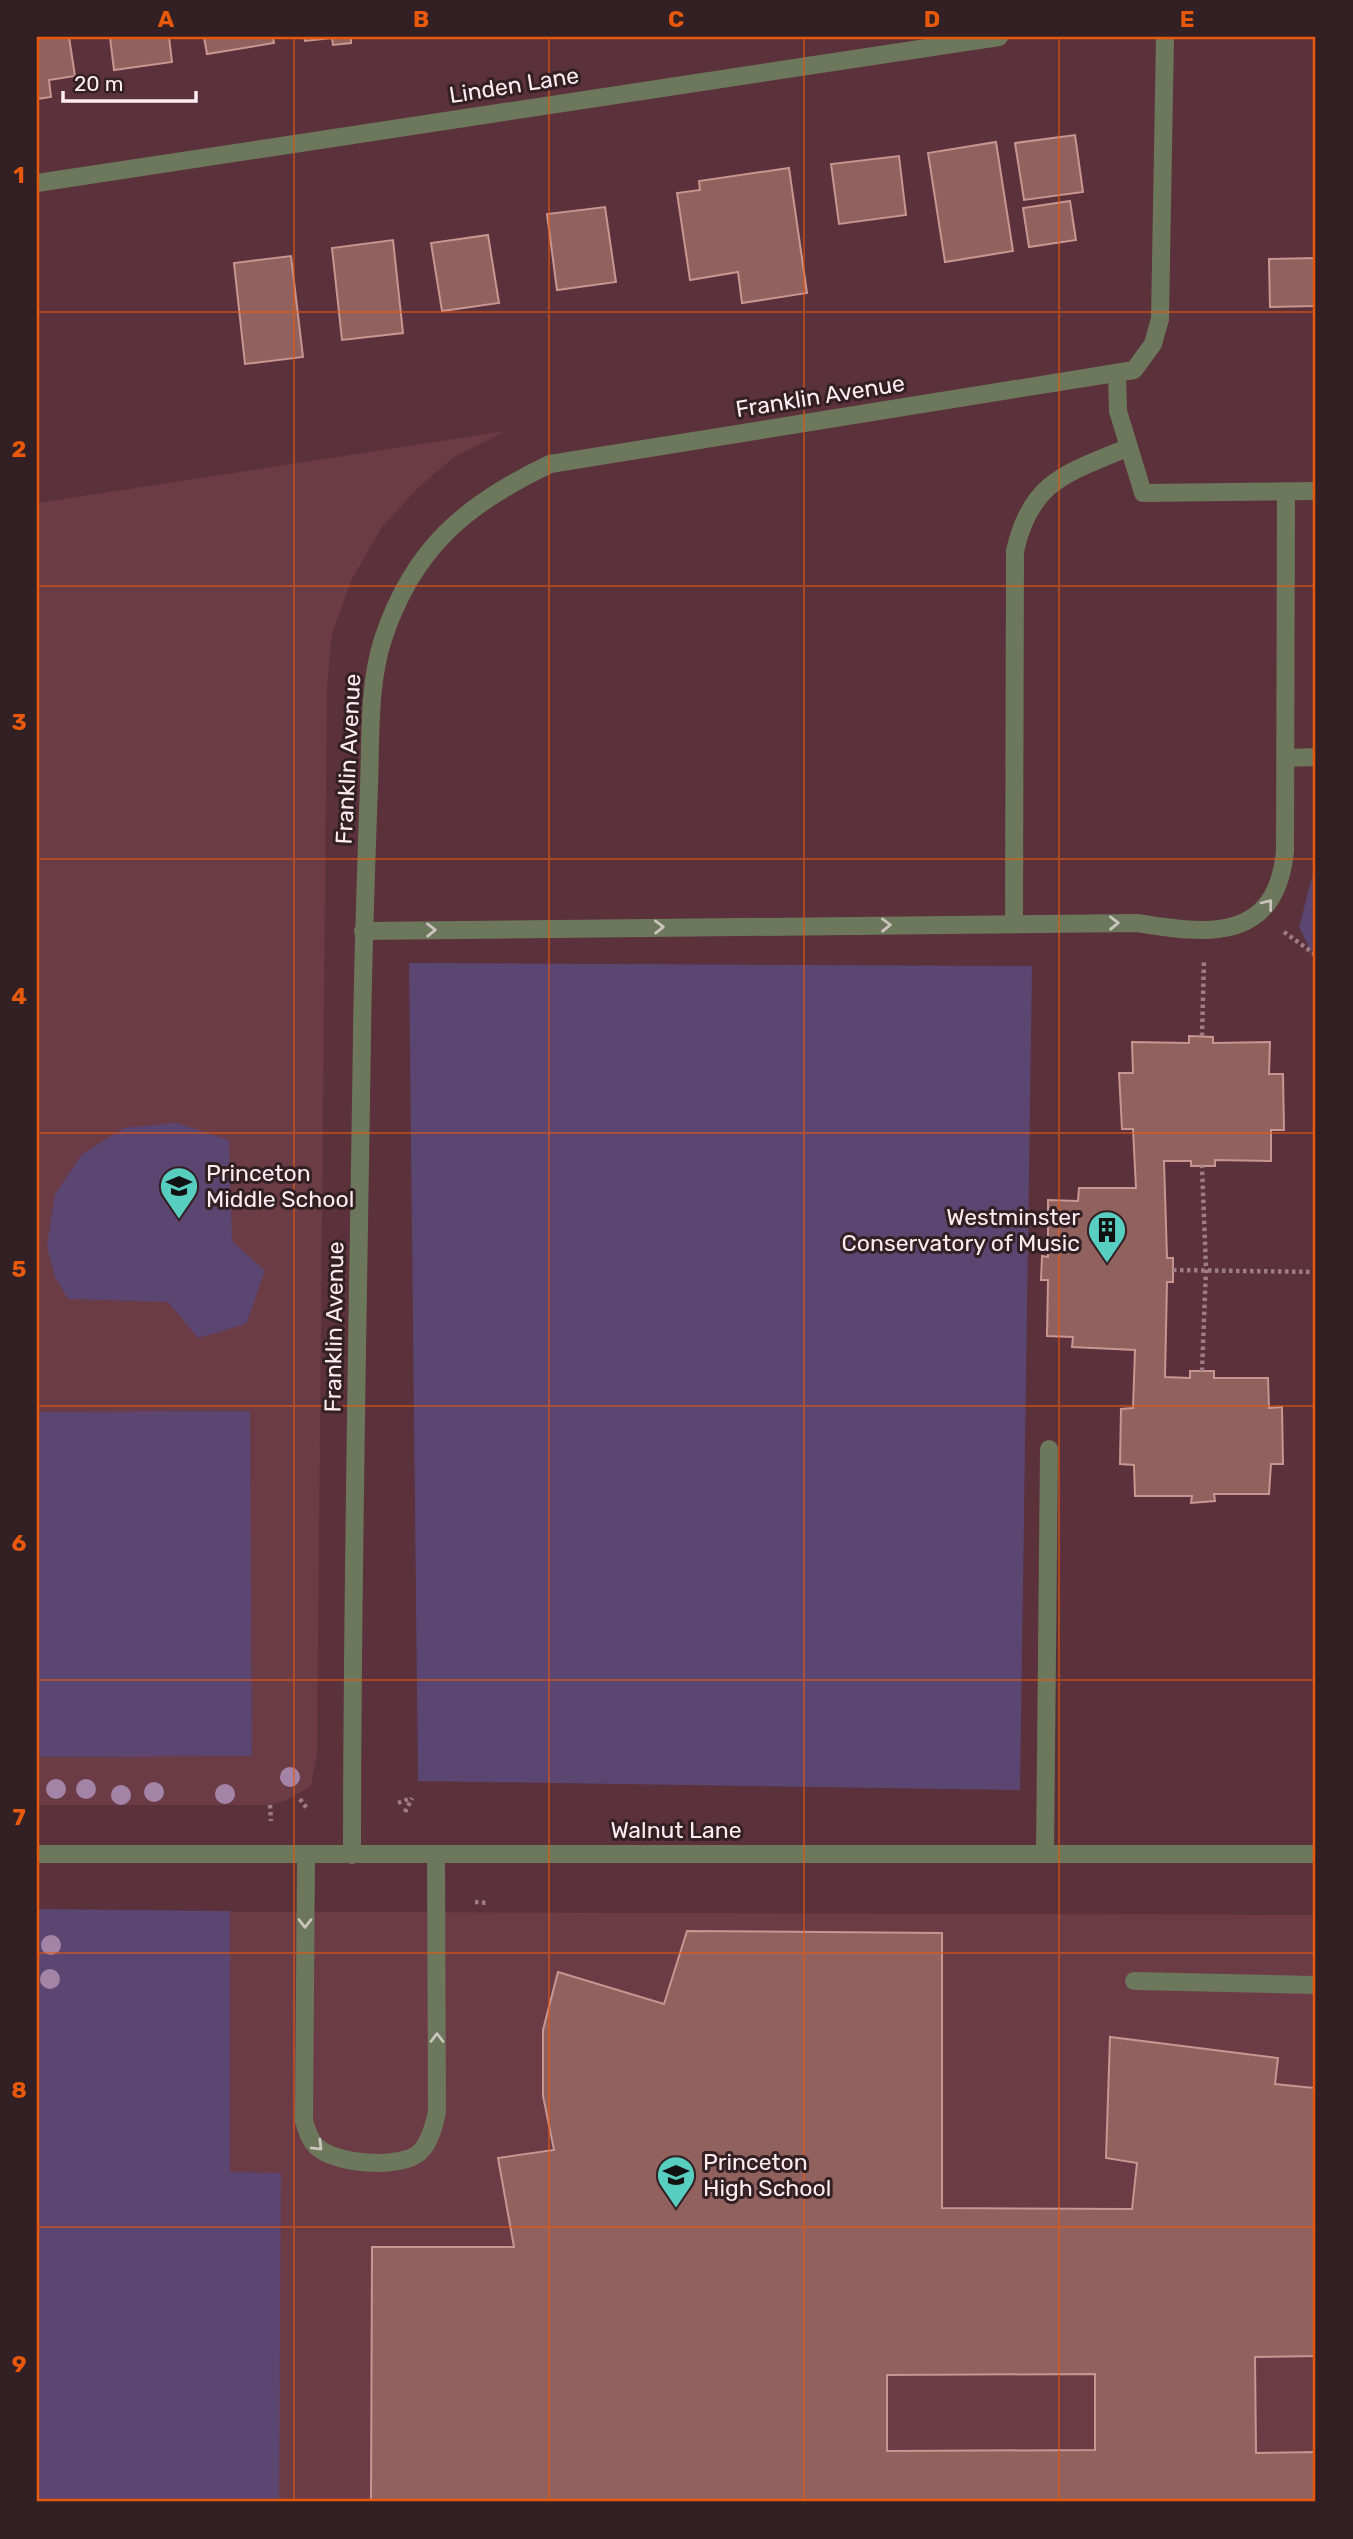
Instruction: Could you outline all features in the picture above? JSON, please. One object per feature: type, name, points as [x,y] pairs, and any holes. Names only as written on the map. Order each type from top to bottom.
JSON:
[{"type":"street","name":"Linden Lane","points":[[37,183],[999,37]]},
{"type":"street","name":"Franklin Avenue","points":[[352,1855],[363,931],[373,686],[382,641],[401,594],[425,555],[459,518],[499,488],[550,464],[1134,370],[1153,344],[1160,319],[1165,37]]},
{"type":"street","points":[[1116,373],[1118,411],[1143,493],[1316,491]]},
{"type":"street","points":[[1014,924],[1016,551],[1021,524],[1041,493],[1068,474],[1129,447]]},
{"type":"street","points":[[363,931],[1137,923],[1175,928],[1208,928],[1238,925],[1262,913],[1274,899],[1283,879],[1286,492]]},
{"type":"street","points":[[1286,758],[1316,757]]},
{"type":"street","points":[[1045,1854],[1049,1449]]},
{"type":"street","name":"Walnut Lane","points":[[37,1854],[1316,1854]]},
{"type":"street","points":[[306,1855],[304,2121],[314,2144],[334,2158],[347,2161],[403,2161],[421,2151],[433,2129],[437,2112],[436,1855]]},
{"type":"street","points":[[1135,1981],[1316,1985]]},
{"type":"path","points":[[1286,931],[1316,955]]},
{"type":"path","points":[[1202,1036],[1204,959]]},
{"type":"path","points":[[1202,1166],[1206,1269],[1202,1371]]},
{"type":"path","points":[[1172,1270],[1316,1272]]},
{"type":"path","points":[[398,1803],[412,1798],[405,1812]]},
{"type":"path","points":[[300,1799],[308,1810]]},
{"type":"path","points":[[270,1805],[271,1821]]},
{"type":"path","points":[[475,1902],[487,1903]]},
{"type":"shaded area","name":"Princeton Middle School","points":[[506,431],[454,457],[417,489],[382,527],[352,579],[332,633],[327,687],[317,1754],[311,1786],[287,1800],[270,1805],[37,1805],[37,503]]},
{"type":"shaded area","points":[[1316,862],[1316,961],[1299,927]]},
{"type":"shaded area","points":[[409,963],[1032,966],[1020,1790],[418,1781]]},
{"type":"shaded area","points":[[176,1123],[229,1140],[232,1241],[265,1271],[246,1324],[198,1338],[168,1302],[68,1299],[55,1277],[47,1246],[55,1194],[82,1154],[124,1128]]},
{"type":"shaded area","points":[[250,1411],[252,1756],[37,1757],[37,1412]]},
{"type":"shaded area","points":[[37,1909],[230,1911],[230,2172],[281,2173],[279,2502],[37,2502]]},
{"type":"shaded area","name":"Princeton High School","points":[[37,1911],[1316,1915],[1316,2502],[37,2502]]},
{"type":"building","points":[[37,37],[69,37],[75,76],[49,80],[51,97],[37,99]]},
{"type":"building","points":[[110,37],[169,37],[172,62],[114,70]]},
{"type":"building","points":[[204,37],[273,37],[274,43],[207,54]]},
{"type":"building","points":[[304,37],[351,37],[351,43],[333,45],[332,38],[305,41]]},
{"type":"building","points":[[1075,135],[1083,192],[1024,200],[1015,143]]},
{"type":"building","points":[[996,142],[1013,251],[945,262],[928,153]]},
{"type":"building","points":[[899,156],[906,215],[839,224],[831,164]]},
{"type":"building","points":[[789,168],[807,293],[742,303],[738,272],[690,280],[677,193],[700,190],[699,181]]},
{"type":"building","points":[[1070,201],[1076,240],[1029,247],[1023,208]]},
{"type":"building","points":[[605,207],[616,282],[557,290],[547,214]]},
{"type":"building","points":[[488,235],[499,303],[442,311],[431,243]]},
{"type":"building","points":[[393,240],[403,333],[342,340],[332,248]]},
{"type":"building","points":[[291,256],[303,357],[245,364],[234,263]]},
{"type":"building","points":[[1316,258],[1316,306],[1270,307],[1269,259]]},
{"type":"building","name":"Westminster Conservatory of Music","points":[[1189,1036],[1213,1037],[1213,1043],[1270,1042],[1269,1074],[1283,1074],[1284,1130],[1271,1130],[1271,1161],[1215,1160],[1215,1166],[1191,1166],[1191,1161],[1164,1161],[1167,1258],[1173,1258],[1173,1282],[1167,1282],[1165,1377],[1190,1378],[1190,1371],[1214,1371],[1214,1378],[1268,1378],[1269,1408],[1282,1407],[1283,1464],[1271,1464],[1269,1494],[1214,1494],[1215,1501],[1191,1503],[1192,1496],[1135,1496],[1134,1465],[1120,1464],[1121,1409],[1133,1408],[1135,1350],[1072,1347],[1073,1337],[1047,1336],[1048,1280],[1041,1280],[1042,1256],[1048,1257],[1048,1200],[1078,1201],[1079,1188],[1136,1188],[1133,1129],[1122,1129],[1119,1073],[1133,1073],[1132,1042],[1189,1043]]},
{"type":"building","name":"Princeton High School","points":[[687,1931],[942,1933],[942,2208],[1132,2209],[1137,2163],[1106,2158],[1110,2037],[1278,2058],[1275,2084],[1314,2088],[1316,2071],[1316,2356],[1255,2357],[1256,2453],[1316,2452],[1316,2502],[371,2500],[372,2247],[514,2247],[498,2158],[554,2150],[543,2096],[543,2030],[558,1972],[664,2004]],"holes":[[[1095,2374],[1095,2450],[887,2451],[887,2375]]]},
{"type":"place","name":"Princeton Middle School","points":[[179,1220]]},
{"type":"place","name":"Westminster Conservatory of Music","points":[[1107,1264]]},
{"type":"place","name":"Princeton High School","points":[[676,2209]]}]
